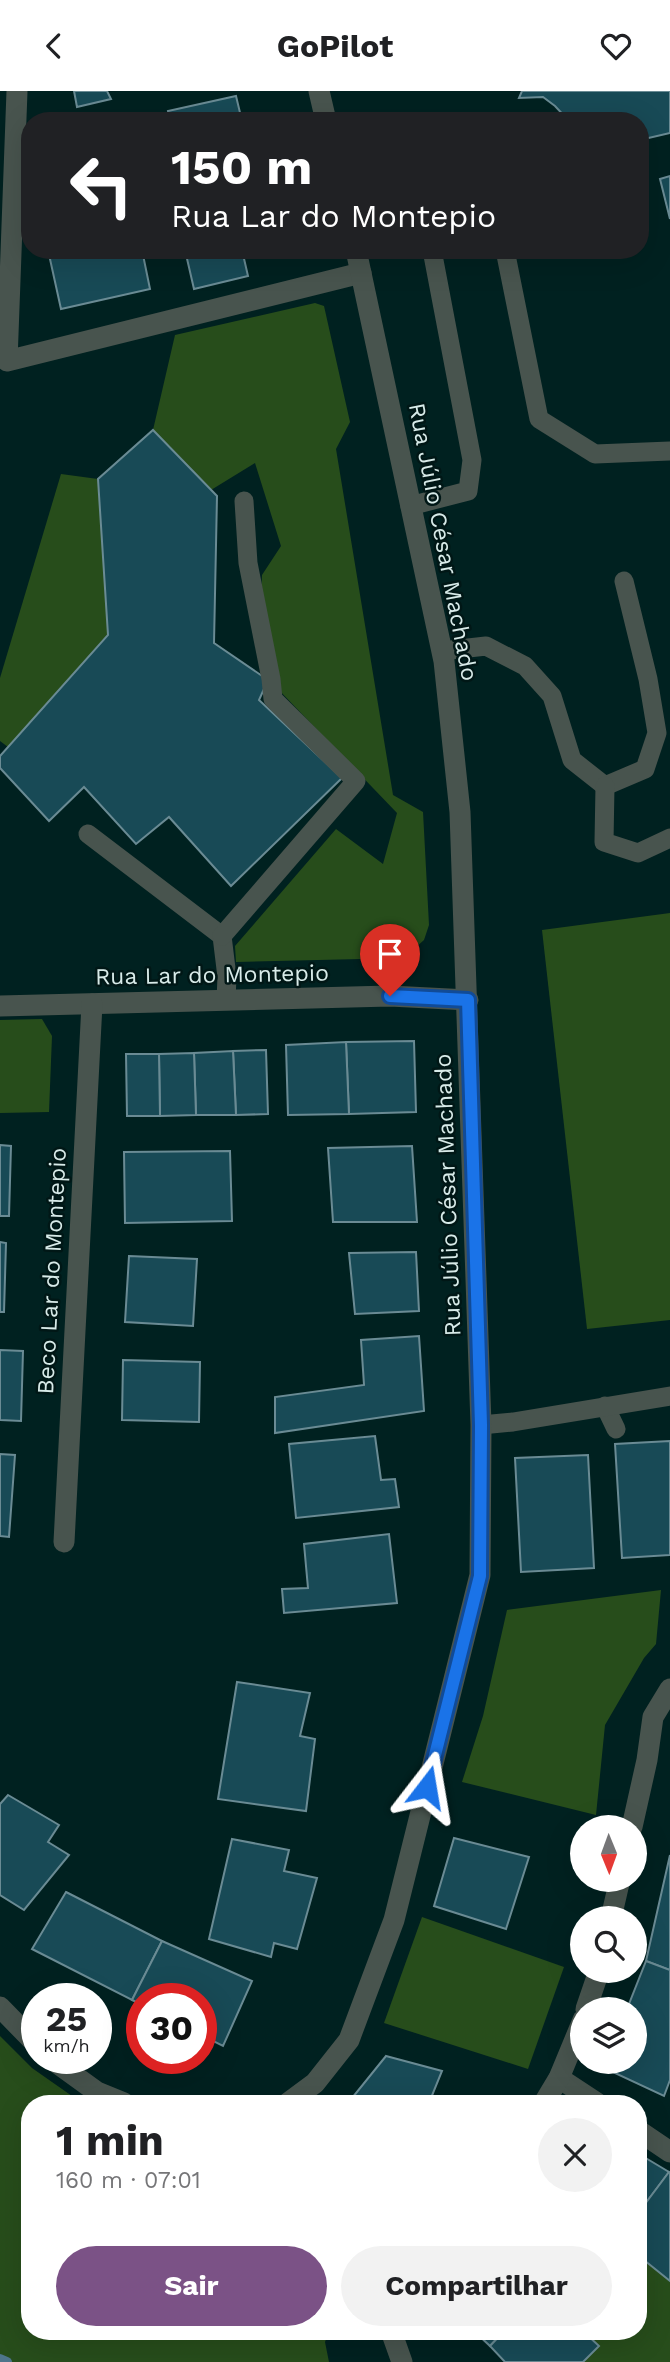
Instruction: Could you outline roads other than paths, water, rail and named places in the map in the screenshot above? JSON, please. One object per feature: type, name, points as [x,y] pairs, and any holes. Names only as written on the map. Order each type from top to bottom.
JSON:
[{"type":"street","points":[[16,91],[4,362],[361,273]]},
{"type":"street","points":[[319,91],[324,112]]},
{"type":"street","name":"Rua Júlio César Machado","points":[[299,2095],[315,2083],[349,2040],[394,1920],[480,1576],[481,1425],[460,812],[442,651],[358,259]]},
{"type":"street","name":"Rua Lar do Montepio","points":[[0,1006],[390,996],[468,1000]]},
{"type":"street","name":"Beco Lar do Montepio","points":[[64,1542],[92,1004]]},
{"type":"street","points":[[635,1815],[653,1717],[670,1689]]},
{"type":"street","points":[[0,2007],[21,2029]]},
{"type":"street","points":[[549,2095],[570,2051]]},
{"type":"street","points":[[72,2074],[104,2095]]},
{"type":"street","points":[[559,2078],[585,2095]]},
{"type":"street","points":[[647,2136],[670,2152]]},
{"type":"street","points":[[394,2340],[402,2362]]},
{"type":"lane","points":[[410,506],[468,491],[472,460],[434,259]]},
{"type":"lane","points":[[507,259],[539,419],[595,454],[670,451]]},
{"type":"lane","points":[[226,1000],[222,936],[356,781],[272,699],[271,679],[248,563],[244,501]]},
{"type":"lane","points":[[605,786],[645,769],[657,733],[648,679],[624,581]]},
{"type":"lane","points":[[442,651],[486,646],[525,666],[552,696],[572,760],[605,786]]},
{"type":"lane","points":[[605,786],[604,842],[638,853],[670,838]]},
{"type":"lane","points":[[88,834],[222,936]]},
{"type":"lane","points":[[481,1425],[670,1396]]},
{"type":"lane","points":[[605,1406],[616,1429]]},
{"type":"waterway","points":[[0,2359],[7,2362]]}]
